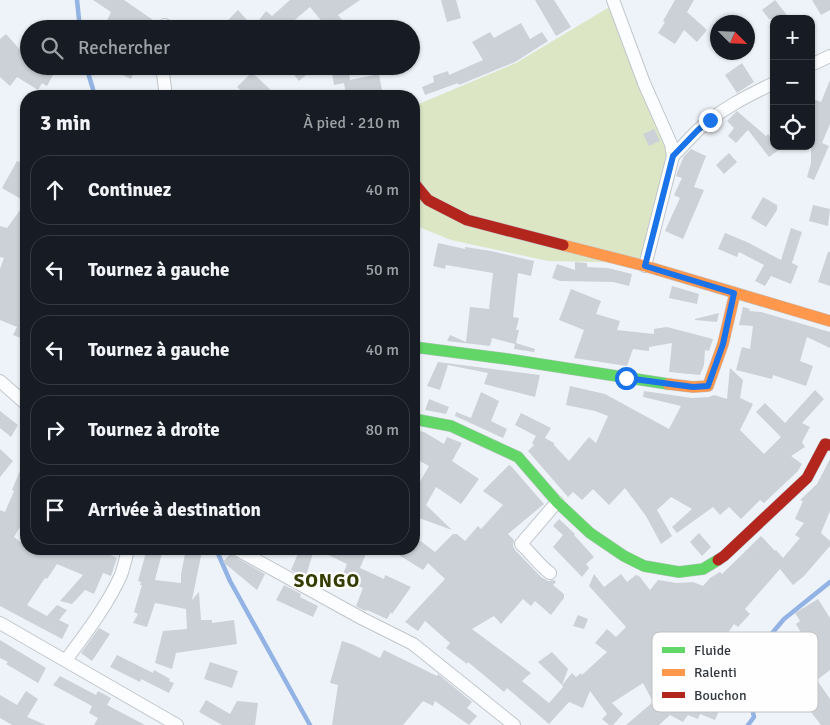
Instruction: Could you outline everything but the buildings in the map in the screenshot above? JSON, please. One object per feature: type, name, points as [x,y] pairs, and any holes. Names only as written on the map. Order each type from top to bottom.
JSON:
[{"type":"street","points":[[613,0],[644,83],[671,144],[673,156],[645,266]]},
{"type":"street","points":[[815,63],[830,56]]},
{"type":"street","points":[[163,75],[165,90]]},
{"type":"street","points":[[673,156],[710,120],[738,101],[770,86]]},
{"type":"street","points":[[420,190],[428,200],[467,220],[645,266],[830,321]]},
{"type":"street","points":[[420,348],[518,360],[566,369],[693,387],[708,386],[723,344],[734,293]]},
{"type":"street","points":[[0,381],[20,399]]},
{"type":"street","points":[[420,420],[451,426],[518,458],[557,502],[590,533],[624,556],[644,566],[661,570],[691,572],[703,569],[730,549],[807,478],[825,444],[830,445]]},
{"type":"street","points":[[550,573],[521,544],[557,502]]},
{"type":"street","points":[[66,660],[99,615],[122,573],[126,555]]},
{"type":"street","points":[[247,555],[363,619],[413,644],[514,725]]},
{"type":"street","points":[[0,623],[177,725]]},
{"type":"green space","points":[[611,6],[669,153],[643,263],[548,261],[451,240],[420,227],[420,103],[516,63]]},
{"type":"waterway","points":[[77,0],[79,20]]},
{"type":"waterway","points":[[89,75],[93,90]]},
{"type":"waterway","points":[[219,555],[230,581],[310,725]]},
{"type":"waterway","points":[[773,632],[784,619],[830,582]]},
{"type":"waterway","points":[[748,725],[754,717],[753,712]]},
{"type":"traffic: fast","points":[[420,348],[668,384]]},
{"type":"traffic: fast","points":[[420,420],[451,426],[518,457],[557,502],[590,533],[624,556],[644,566],[679,572],[703,569],[718,560]]},
{"type":"traffic: slow","points":[[563,245],[645,266],[830,321]]},
{"type":"traffic: slow","points":[[668,384],[693,387],[708,386],[723,344],[735,293]]},
{"type":"traffic: jam","points":[[420,190],[428,200],[467,220],[563,245]]},
{"type":"traffic: jam","points":[[718,560],[807,478],[825,444],[830,445]]},
{"type":"district","name":"SONGO","points":[[327,580]]},
{"type":"route","points":[[626,378],[693,387],[708,386],[723,344],[734,293],[645,266],[673,156],[710,120]]}]
